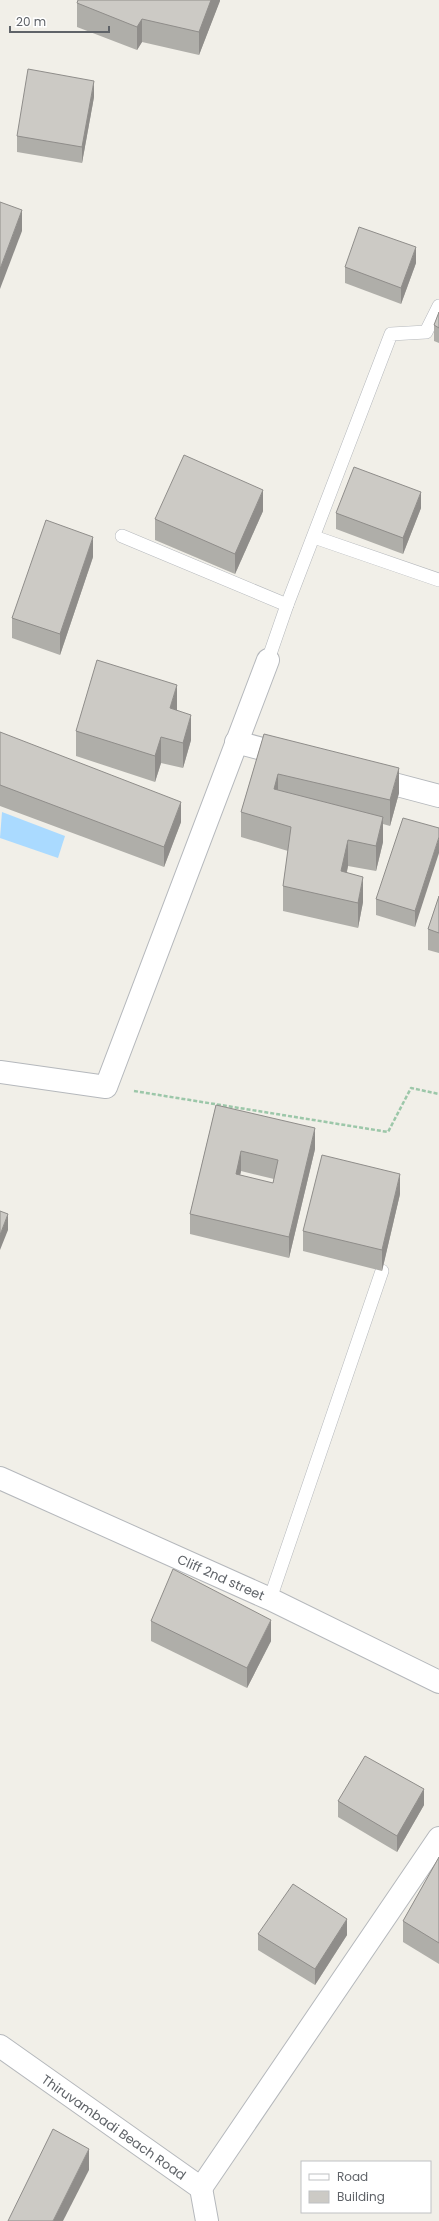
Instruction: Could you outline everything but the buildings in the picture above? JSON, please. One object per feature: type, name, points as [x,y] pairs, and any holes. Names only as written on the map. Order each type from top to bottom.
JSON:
[{"type":"street","points":[[0,1072],[106,1087],[268,660]]},
{"type":"street","points":[[236,742],[311,762]]},
{"type":"street","points":[[349,772],[439,796]]},
{"type":"street","name":"Cliff 2nd street","points":[[0,1478],[270,1599],[439,1682]]},
{"type":"street","points":[[207,2221],[201,2188],[439,1838]]},
{"type":"street","name":"Thiruvambadi Beach Road","points":[[0,2046],[201,2188]]},
{"type":"lane","points":[[268,660],[287,604],[391,334],[426,332],[439,306]]},
{"type":"lane","points":[[122,536],[287,604]]},
{"type":"lane","points":[[314,537],[439,580]]},
{"type":"lane","points":[[270,1599],[382,1271]]},
{"type":"path","points":[[106,1087],[388,1132],[411,1088],[439,1094]]},
{"type":"water","points":[[2,812],[65,836],[58,858],[0,838]]}]
